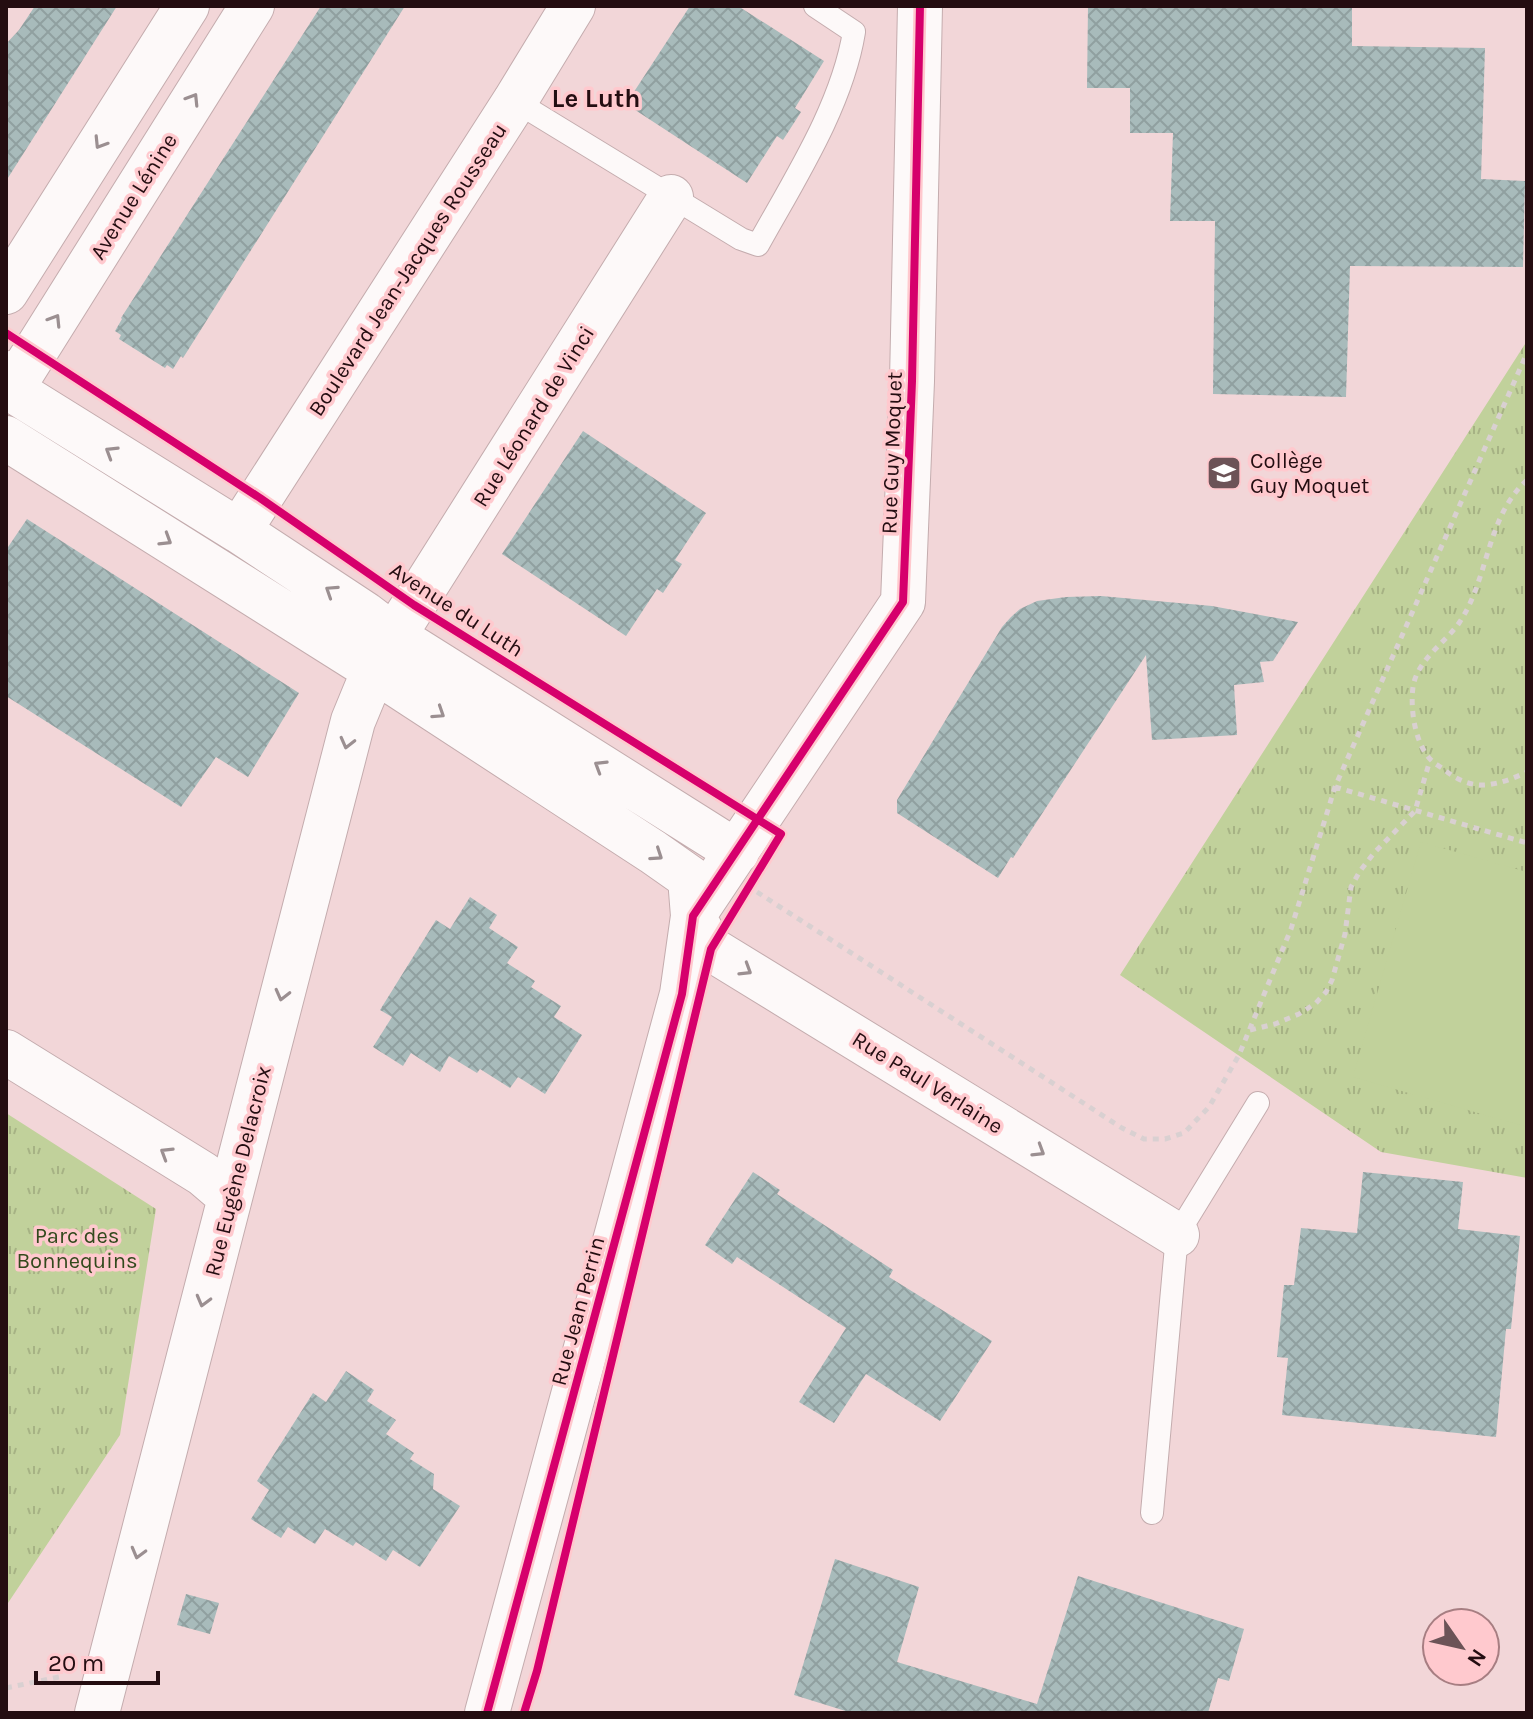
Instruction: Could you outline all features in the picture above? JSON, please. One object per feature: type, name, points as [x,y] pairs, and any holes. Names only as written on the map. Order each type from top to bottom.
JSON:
[{"type":"street","points":[[6,292],[187,6]]},
{"type":"street","name":"Avenue Lénine","points":[[6,374],[23,371],[252,6]]},
{"type":"street","name":"Boulevard Jean-Jacques Rousseau","points":[[239,531],[573,6]]},
{"type":"street","name":"Rue Guy Moquet","points":[[743,870],[903,602],[912,381],[920,6]]},
{"type":"street","name":"Rue Léonard de Vinci","points":[[384,653],[671,197]]},
{"type":"street","points":[[6,386],[239,531],[365,614],[384,653]]},
{"type":"street","points":[[6,438],[384,653],[743,870],[693,916]]},
{"type":"street","name":"Rue Paul Verlaine","points":[[384,653],[690,878],[693,916],[711,949],[1177,1235]]},
{"type":"street","name":"Rue Eugène Delacroix","points":[[97,1713],[353,721],[384,653]]},
{"type":"street","name":"Rue Jean Perrin","points":[[487,1713],[682,994],[693,916]]},
{"type":"street","points":[[6,1052],[203,1174],[230,1197]]},
{"type":"lane","points":[[515,101],[741,239],[758,245],[804,163],[849,59],[854,32],[815,6]]},
{"type":"lane","points":[[1152,1513],[1177,1235],[1258,1103]]},
{"type":"path","points":[[743,870],[1122,1128],[1144,1139],[1165,1139],[1184,1133],[1209,1107],[1239,1055],[1291,929],[1335,787],[1527,353]]},
{"type":"path","points":[[1527,480],[1503,514],[1459,623],[1417,673],[1413,687],[1413,724],[1417,737],[1430,760],[1452,777],[1471,784],[1490,785],[1527,772]]},
{"type":"path","points":[[1249,1030],[1299,1014],[1326,992],[1345,934],[1351,887],[1374,853],[1415,811],[1430,760]]},
{"type":"path","points":[[1335,787],[1527,843]]},
{"type":"path","points":[[6,1688],[109,1666]]},
{"type":"green space","points":[[1527,341],[1527,1178],[1381,1152],[1120,975]]},
{"type":"green space","points":[[1421,842],[1527,872],[1527,1127],[1353,1077]]},
{"type":"green space","name":"Parc des Bonnequins","points":[[6,1113],[156,1209],[120,1435],[6,1606]]},
{"type":"building","points":[[35,6],[117,6],[6,181],[6,44]]},
{"type":"building","points":[[321,6],[405,6],[183,358],[181,356],[173,369],[167,365],[165,368],[119,339],[121,335],[115,331]]},
{"type":"building","points":[[690,6],[738,6],[824,61],[795,108],[801,112],[783,140],[777,136],[747,183],[626,104]]},
{"type":"building","points":[[1088,6],[1352,6],[1352,46],[1485,48],[1481,179],[1525,181],[1523,267],[1350,266],[1346,397],[1213,394],[1215,221],[1170,221],[1173,133],[1130,133],[1130,88],[1087,88]]},
{"type":"building","points":[[583,431],[706,513],[675,560],[682,564],[663,593],[657,589],[626,636],[502,554]]},
{"type":"building","points":[[27,519],[299,693],[248,777],[216,757],[181,807],[6,696],[6,550]]},
{"type":"building","points":[[1101,596],[1212,606],[1298,622],[1273,661],[1260,662],[1264,682],[1234,685],[1237,735],[1152,740],[1146,655],[998,878],[897,813],[897,800],[1011,617],[1037,601]]},
{"type":"building","points":[[470,897],[497,915],[489,928],[518,947],[507,963],[535,981],[531,987],[561,1006],[554,1017],[582,1035],[545,1094],[518,1077],[510,1088],[480,1069],[477,1073],[449,1056],[440,1072],[411,1053],[403,1066],[373,1047],[392,1017],[380,1010],[436,920],[450,929]]},
{"type":"building","points":[[753,1172],[780,1190],[777,1194],[893,1270],[889,1277],[992,1341],[940,1421],[866,1374],[834,1423],[799,1402],[846,1328],[737,1257],[732,1264],[705,1245]]},
{"type":"building","points":[[1363,1172],[1463,1182],[1458,1229],[1520,1236],[1511,1329],[1506,1329],[1496,1437],[1282,1415],[1288,1358],[1277,1357],[1284,1285],[1294,1285],[1301,1228],[1357,1233]]},
{"type":"building","points":[[346,1371],[374,1390],[367,1401],[396,1420],[386,1434],[414,1453],[410,1459],[434,1474],[433,1489],[460,1506],[420,1567],[393,1550],[386,1561],[356,1542],[353,1546],[325,1529],[315,1544],[288,1527],[281,1538],[251,1519],[269,1490],[257,1481],[313,1393],[326,1402]]},
{"type":"building","points":[[835,1559],[919,1587],[897,1662],[1037,1704],[1078,1576],[1244,1629],[1229,1681],[1218,1678],[1208,1713],[852,1713],[794,1695]]},
{"type":"building","points":[[186,1594],[219,1603],[210,1634],[177,1625]]},
{"type":"cycle path","points":[[487,1713],[682,994],[693,916],[903,602],[912,381],[920,6]]},
{"type":"cycle path","name":"Avenue du Luth","points":[[6,333],[260,498],[414,605],[781,834],[711,949],[537,1671],[524,1713]]},
{"type":"place","name":"Collège Guy Moquet","points":[[1224,473]]},
{"type":"district","name":"Le Luth","points":[[596,98]]}]
